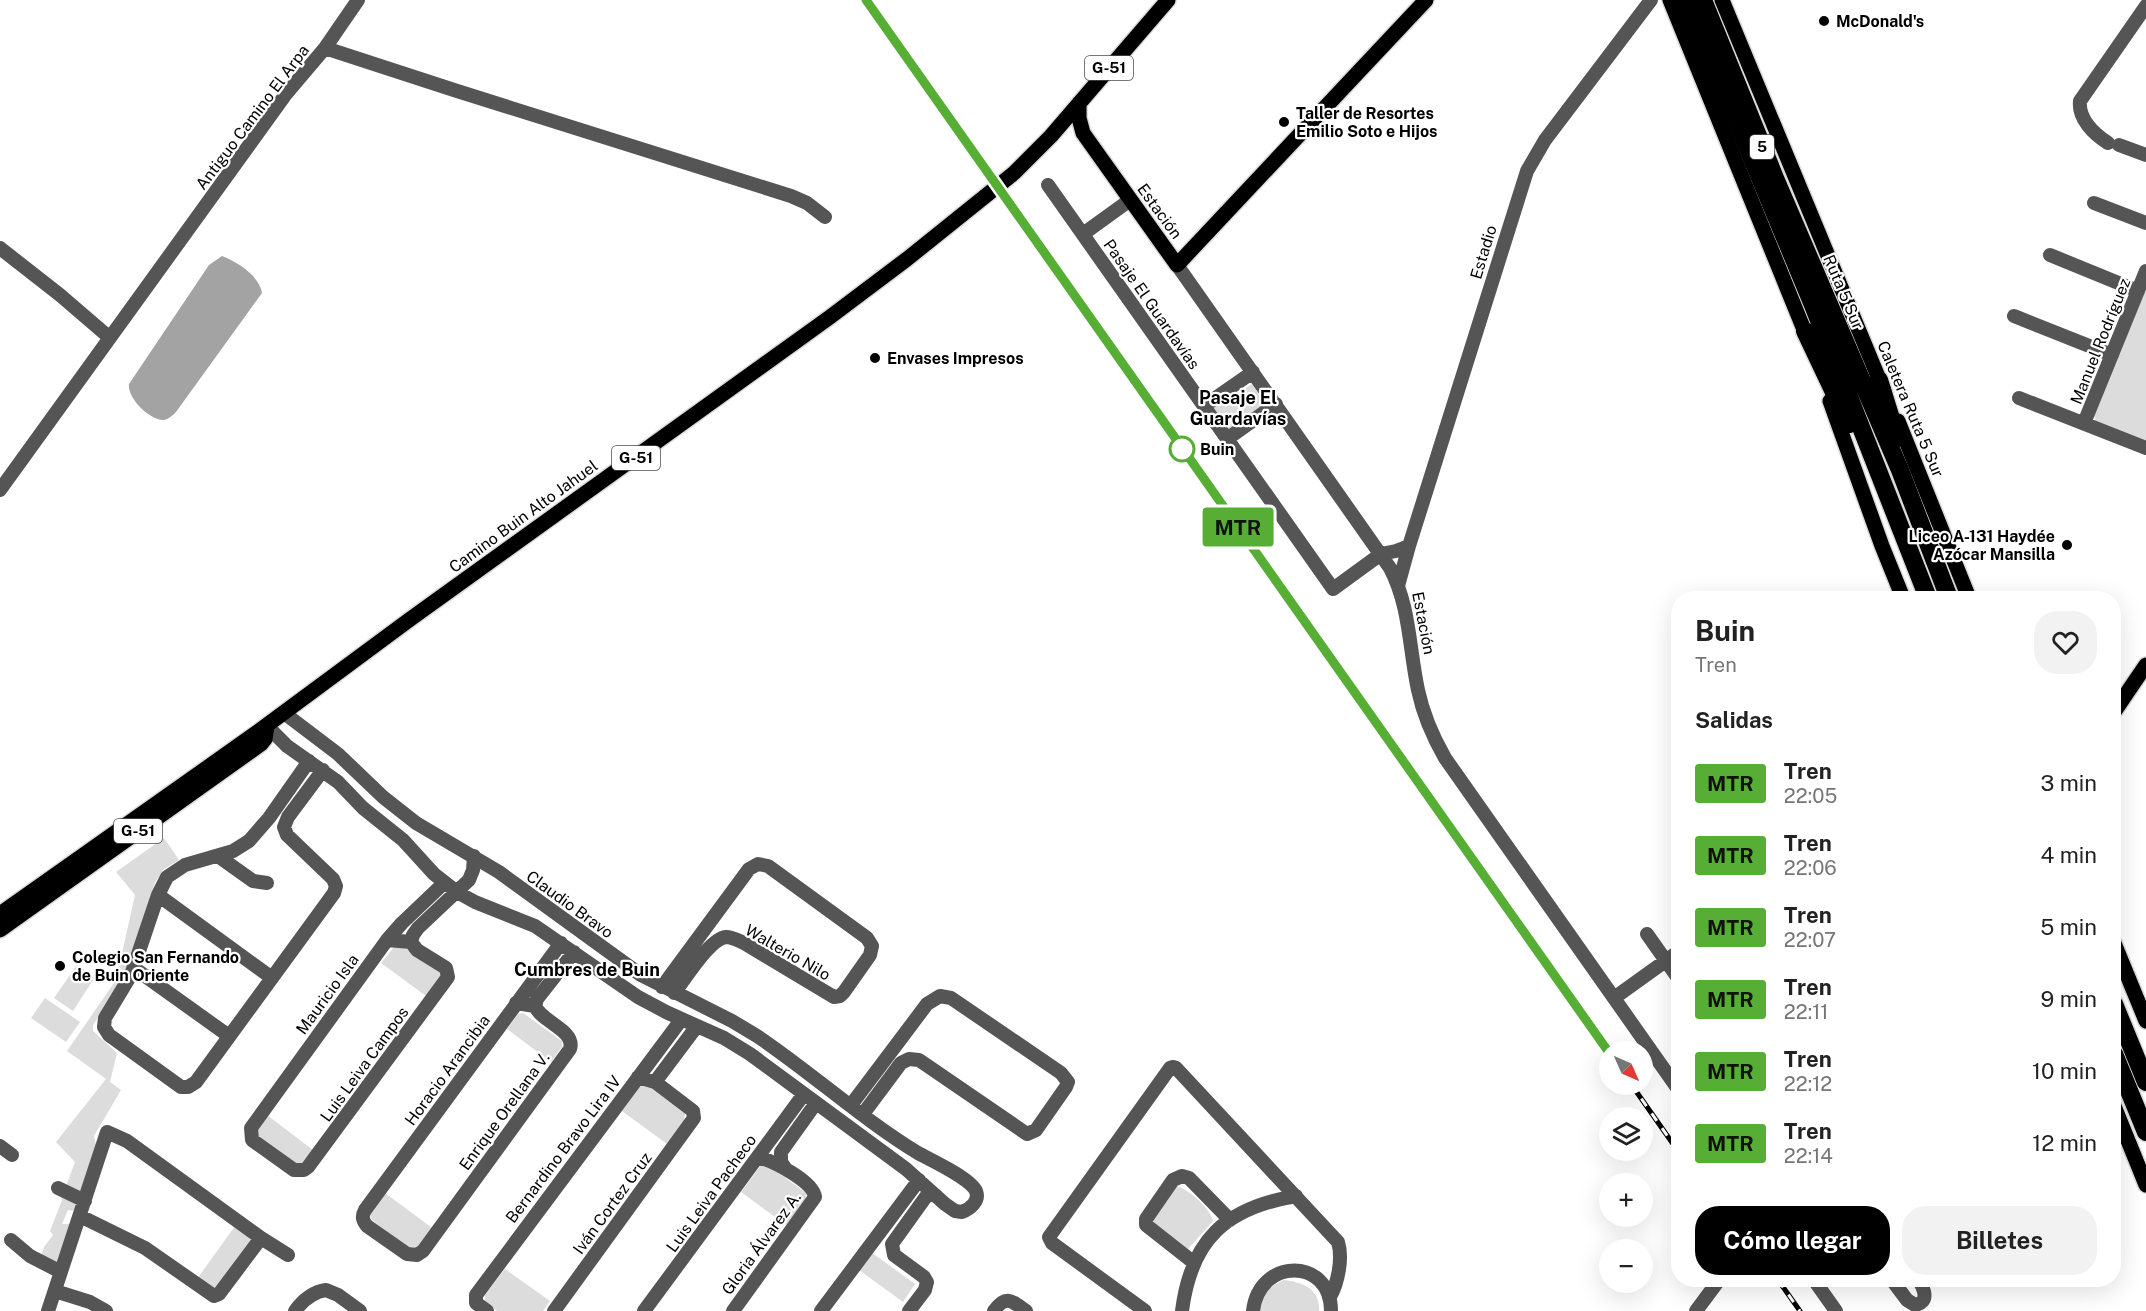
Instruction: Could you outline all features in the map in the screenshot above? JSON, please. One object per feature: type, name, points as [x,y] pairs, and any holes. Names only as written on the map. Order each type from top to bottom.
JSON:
[{"type":"highway","name":"Ruta 5 Sur","points":[[1686,0],[1813,305],[1925,591]]},
{"type":"highway","name":"Ruta 5 Sur","points":[[1703,0],[1810,262],[1900,470],[1945,591]]},
{"type":"highway","points":[[1805,331],[1842,410],[1893,508]]},
{"type":"highway","points":[[1878,380],[1940,577]]},
{"type":"highway","points":[[2121,1021],[2146,1082]]},
{"type":"highway","points":[[2121,1071],[2146,1132]]},
{"type":"main road","name":"G-51","points":[[1051,136],[1168,0]]},
{"type":"main road","points":[[1177,265],[1426,0]]},
{"type":"main road","points":[[1670,0],[1805,331],[1900,591]]},
{"type":"main road","name":"Caletera Ruta 5 Sur","points":[[1722,0],[1878,380],[1897,418],[1966,591]]},
{"type":"main road","name":"Estación","points":[[1079,104],[1080,126],[1091,145],[1177,265]]},
{"type":"main road","points":[[1051,136],[1071,135],[1091,145]]},
{"type":"main road","name":"Camino Buin Alto Jahuel","points":[[0,914],[267,726],[409,620],[830,317],[1001,185],[1051,136]]},
{"type":"main road","points":[[2121,702],[2146,665]]},
{"type":"main road","name":"Camino Buin Alto Jahuel","points":[[0,930],[261,744],[265,739],[267,726]]},
{"type":"main road","points":[[2121,960],[2146,1021]]},
{"type":"main road","points":[[2121,1123],[2146,1185]]},
{"type":"street","points":[[325,48],[358,0]]},
{"type":"street","name":"Estadio","points":[[1398,586],[1527,171],[1545,140],[1651,0]]},
{"type":"street","points":[[2146,6],[2080,101],[2080,111],[2090,128],[2114,144],[2146,155]]},
{"type":"street","name":"Antiguo Camino El Arpa","points":[[0,490],[286,94],[325,48],[791,196],[807,203],[825,218]]},
{"type":"street","name":"Pasaje El Guardavías","points":[[1048,185],[1333,589],[1381,554]]},
{"type":"street","points":[[1083,234],[1130,200]]},
{"type":"street","points":[[2094,203],[2146,223]]},
{"type":"street","points":[[0,248],[110,338]]},
{"type":"street","points":[[2050,255],[2138,291]]},
{"type":"street","name":"Estación","points":[[1177,265],[1381,554],[1398,586],[1405,607],[1421,703],[1439,747],[1465,788],[1671,1079]]},
{"type":"street","name":"Manuel Rodríguez","points":[[2084,423],[2146,271]]},
{"type":"street","points":[[2014,316],[2112,355]]},
{"type":"street","points":[[1204,406],[1253,372]]},
{"type":"street","points":[[2019,398],[2146,448]]},
{"type":"street","points":[[1227,439],[1276,404]]},
{"type":"street","points":[[1381,554],[1409,546]]},
{"type":"street","name":"Claudio Bravo","points":[[267,726],[287,746],[327,774],[368,812],[403,840],[444,883],[457,892],[474,902],[535,926],[638,997],[735,1045],[892,1159],[945,1204],[958,1212],[970,1208],[977,1197],[975,1189],[966,1181],[904,1143],[777,1049],[732,1021],[646,979],[499,872],[400,811],[346,760],[284,713]]},
{"type":"street","points":[[287,835],[284,827],[288,817],[327,774],[346,760]]},
{"type":"street","points":[[261,828],[276,830],[287,835],[330,874],[335,882],[336,890],[196,1082],[189,1087],[181,1087],[114,1038],[106,1031],[104,1023],[134,968],[158,895],[167,877],[178,868],[244,846],[261,828],[309,761]]},
{"type":"street","points":[[218,856],[253,881],[267,883]]},
{"type":"street","points":[[387,940],[411,942],[418,928],[472,875],[474,856]]},
{"type":"street","name":"Walterio Nilo","points":[[668,990],[711,945],[722,938],[734,938],[744,943],[837,997],[844,992],[870,956],[871,943],[867,938],[768,866],[758,864],[749,869],[711,921],[722,938]]},
{"type":"street","name":"Mauricio Isla","points":[[301,1171],[292,1169],[255,1143],[250,1135],[252,1125],[387,940],[444,883]]},
{"type":"street","points":[[158,895],[272,978]]},
{"type":"street","points":[[668,990],[711,921]]},
{"type":"street","points":[[1647,934],[1671,968]]},
{"type":"street","name":"Luis Leiva Campos","points":[[301,1171],[309,1167],[447,980],[448,972],[443,966],[417,950],[411,942]]},
{"type":"street","name":"Horacio Arancibia","points":[[417,1255],[407,1254],[368,1226],[362,1218],[365,1210],[561,943]]},
{"type":"street","points":[[516,1004],[535,1006],[537,999],[574,952]]},
{"type":"street","points":[[1614,998],[1671,957]]},
{"type":"street","points":[[134,968],[229,1036]]},
{"type":"street","points":[[638,997],[646,988],[646,979]]},
{"type":"street","points":[[851,1105],[927,1004],[944,995],[1061,1073],[1067,1079],[1066,1087],[1036,1130],[1027,1134],[919,1060],[908,1060],[892,1051]]},
{"type":"street","name":"Enrique Orellana V.","points":[[417,1255],[423,1251],[570,1049],[572,1044],[570,1037],[539,1014],[535,1006]]},
{"type":"street","name":"Bernardino Bravo Lira IV","points":[[487,1311],[475,1300],[476,1295],[681,1020]]},
{"type":"street","points":[[638,1077],[655,1082],[697,1026]]},
{"type":"street","points":[[904,1036],[908,1060]]},
{"type":"street","points":[[765,1065],[777,1049]]},
{"type":"street","points":[[863,1114],[908,1060]]},
{"type":"street","points":[[1145,1311],[1050,1242],[1049,1237],[1170,1068],[1176,1068],[1291,1197],[1338,1242],[1340,1251],[1336,1281],[1328,1298]]},
{"type":"street","name":"Iván Cortez Cruz","points":[[554,1311],[693,1120],[694,1114],[691,1109],[655,1082]]},
{"type":"street","name":"Luis Leiva Pacheco","points":[[644,1311],[804,1094]]},
{"type":"street","name":"Luis Leiva Pacheco","points":[[785,1168],[780,1162],[781,1152],[816,1103]]},
{"type":"street","points":[[48,1311],[107,1132],[127,1142],[288,1255]]},
{"type":"street","points":[[892,1159],[904,1143]]},
{"type":"street","points":[[0,1146],[12,1155]]},
{"type":"street","points":[[758,1157],[785,1168]]},
{"type":"street","name":"Gloria Álvarez A.","points":[[733,1311],[813,1202],[815,1194],[811,1187],[785,1168]]},
{"type":"street","points":[[1193,1262],[1146,1225],[1146,1219],[1173,1180],[1182,1176],[1189,1178],[1230,1220]]},
{"type":"street","points":[[821,1311],[919,1180]]},
{"type":"street","points":[[58,1188],[85,1201]]},
{"type":"street","points":[[894,1252],[894,1238],[930,1191]]},
{"type":"street","points":[[1182,1311],[1187,1280],[1193,1262],[1210,1237],[1230,1220],[1250,1208],[1291,1197]]},
{"type":"street","points":[[80,1216],[145,1248],[214,1296],[219,1294],[261,1238]]},
{"type":"street","points":[[11,1240],[30,1256],[62,1272]]},
{"type":"street","points":[[869,1245],[894,1252],[924,1277],[927,1282],[925,1290],[909,1311]]},
{"type":"street","points":[[1253,1311],[1258,1292],[1266,1281],[1290,1270],[1305,1272],[1316,1278],[1328,1298]]},
{"type":"street","points":[[1696,1311],[1714,1287]]},
{"type":"street","points":[[1819,1287],[1836,1311]]},
{"type":"street","points":[[1897,1287],[1907,1300],[1915,1305],[1921,1303],[1925,1298],[1922,1287]]},
{"type":"street","points":[[55,1291],[90,1302],[106,1311]]},
{"type":"street","points":[[295,1311],[302,1301],[320,1291],[333,1292],[360,1311]]},
{"type":"street","points":[[994,1311],[1002,1302],[1009,1300],[1026,1311]]},
{"type":"shaded area","points":[[222,256],[252,275],[257,280],[262,293],[176,412],[164,420],[152,417],[140,408],[129,390],[129,384],[209,265]]},
{"type":"shaded area","points":[[2146,287],[2146,444],[2096,423],[2094,413]]},
{"type":"shaded area","points":[[1252,384],[1266,406],[1229,430],[1213,407]]},
{"type":"shaded area","points":[[164,838],[179,860],[164,869],[155,882],[129,967],[93,1025],[93,1031],[117,1053],[110,1082],[121,1090],[94,1136],[97,1150],[81,1194],[65,1189],[75,1162],[56,1142],[106,1079],[67,1051],[116,980],[135,895],[116,872]]},
{"type":"shaded area","points":[[394,947],[404,947],[440,970],[441,975],[426,996],[381,963]]},
{"type":"shaded area","points":[[77,965],[95,977],[73,1011],[54,998]]},
{"type":"shaded area","points":[[45,998],[80,1022],[66,1042],[31,1018]]},
{"type":"shaded area","points":[[523,1013],[562,1041],[562,1047],[551,1062],[507,1029],[518,1014]]},
{"type":"shaded area","points":[[644,1085],[649,1086],[685,1114],[684,1122],[667,1144],[622,1111]]},
{"type":"shaded area","points":[[267,1115],[313,1150],[301,1164],[296,1165],[259,1140],[256,1131]]},
{"type":"shaded area","points":[[762,1164],[768,1165],[806,1193],[806,1199],[786,1225],[741,1192]]},
{"type":"shaded area","points":[[1175,1186],[1186,1190],[1198,1199],[1208,1210],[1213,1221],[1188,1249],[1181,1249],[1150,1225]]},
{"type":"shaded area","points":[[385,1193],[435,1230],[421,1248],[408,1248],[372,1220],[370,1214]]},
{"type":"shaded area","points":[[60,1195],[77,1200],[76,1211],[68,1210],[62,1224],[71,1224],[59,1265],[41,1257],[44,1247],[53,1235],[50,1231],[62,1200]]},
{"type":"shaded area","points":[[235,1226],[247,1231],[252,1241],[216,1291],[197,1279]]},
{"type":"shaded area","points":[[871,1252],[915,1284],[903,1302],[859,1270]]},
{"type":"shaded area","points":[[505,1269],[550,1301],[543,1311],[497,1311],[485,1302],[485,1295]]},
{"type":"shaded area","points":[[1284,1280],[1304,1285],[1314,1292],[1319,1303],[1319,1311],[1258,1311],[1266,1292]]},
{"type":"railway","points":[[866,0],[1601,1041]]},
{"type":"railway","points":[[1639,1095],[1671,1141]]},
{"type":"railway","points":[[1783,1287],[1800,1311]]},
{"type":"train","name":"MTR","points":[[866,0],[1601,1041]]},
{"type":"place","name":"McDonald's","points":[[1824,21]]},
{"type":"place","name":"Taller de Resortes Emilio Soto e Hijos","points":[[1284,122]]},
{"type":"place","name":"Envases Impresos","points":[[875,358]]},
{"type":"place","name":"Buin","points":[[1182,449]]},
{"type":"place","name":"Liceo A-131 Haydée Azócar Mansilla","points":[[2067,545]]},
{"type":"place","name":"Colegio San Fernando de Buin Oriente","points":[[60,966]]},
{"type":"district","name":"Pasaje El Guardavías","points":[[1238,408]]},
{"type":"district","name":"Cumbres de Buin","points":[[587,970]]}]
